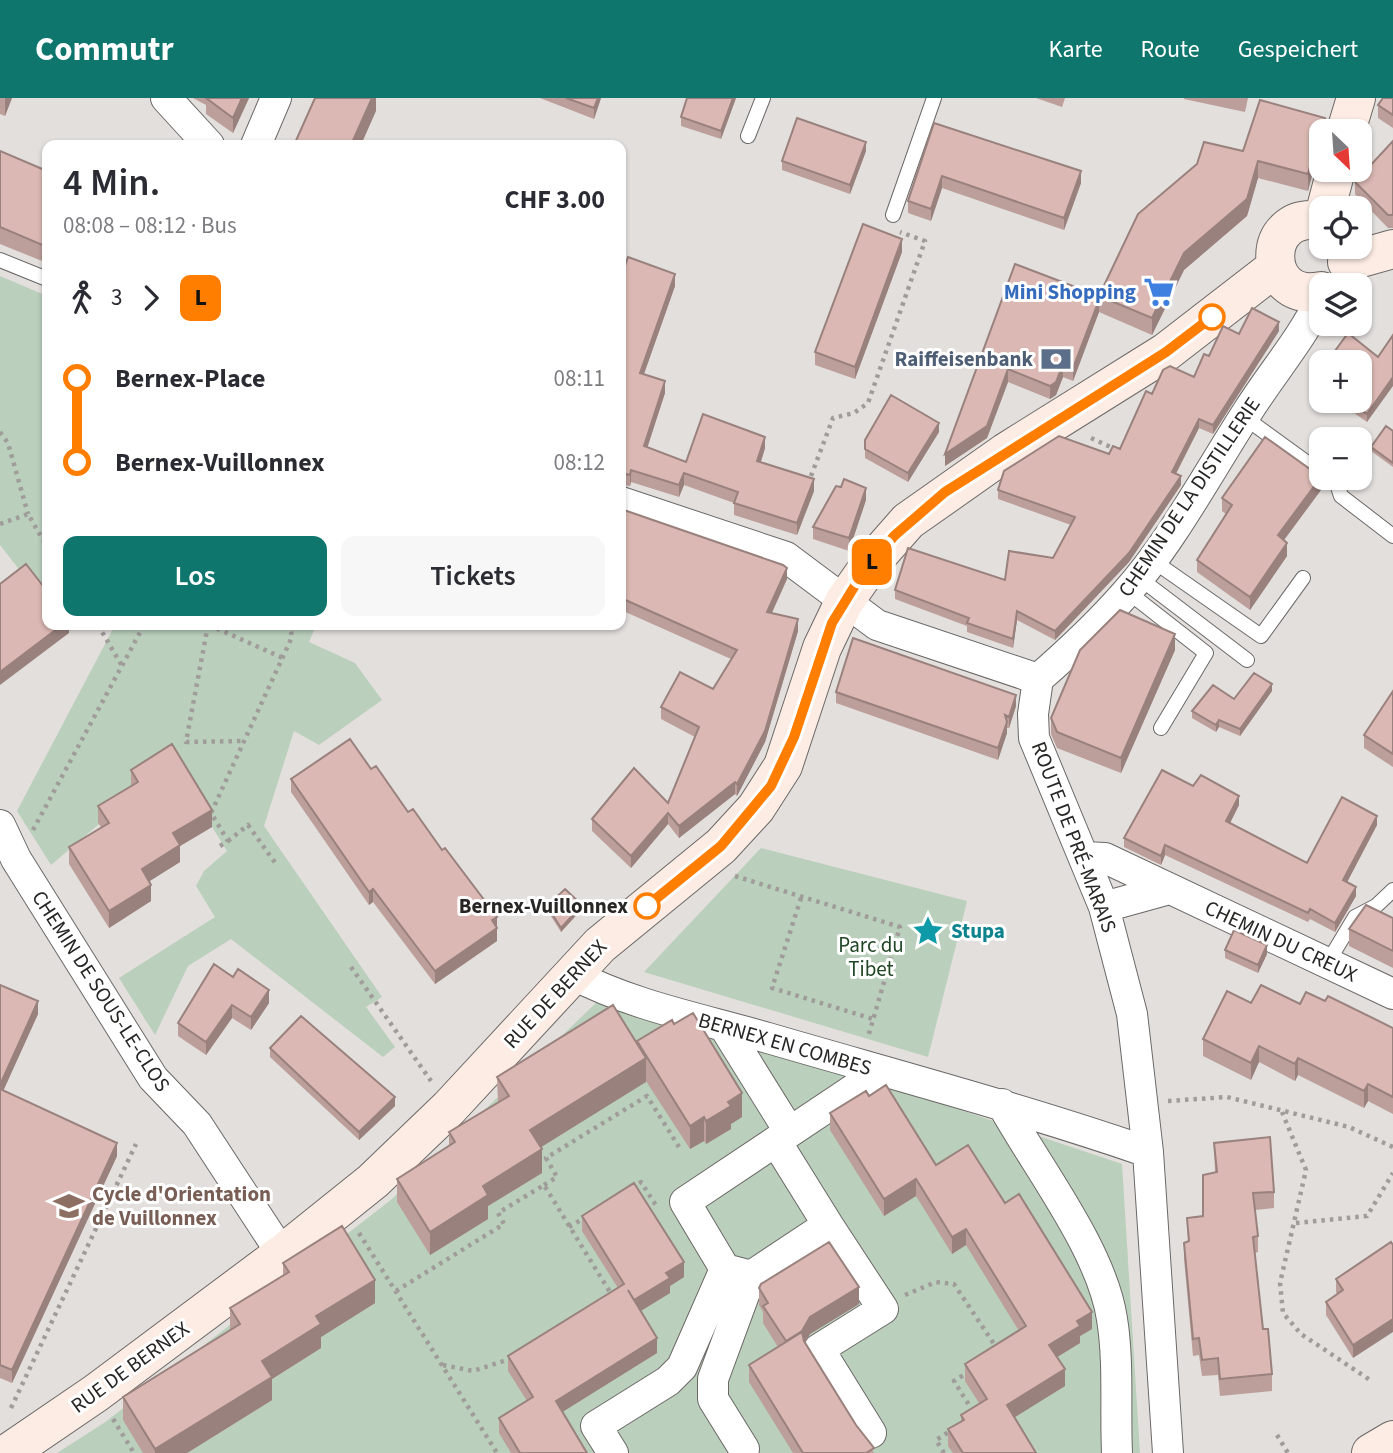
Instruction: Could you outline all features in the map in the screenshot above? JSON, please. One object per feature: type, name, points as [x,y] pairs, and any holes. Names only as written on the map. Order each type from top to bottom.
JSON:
[{"type":"street","points":[[166,98],[204,140]]},
{"type":"street","points":[[258,140],[276,98]]},
{"type":"street","points":[[1350,119],[1356,98]]},
{"type":"street","points":[[1309,222],[1296,223],[1282,233],[1275,249],[1276,267],[1283,280],[1295,289],[1309,293]]},
{"type":"street","points":[[1342,265],[1393,248]]},
{"type":"street","name":"RUE DE BERNEX","points":[[8,1453],[96,1393],[345,1205],[408,1149],[615,931],[721,846],[768,792],[791,747],[822,648],[844,602],[894,536],[927,506],[1006,452],[1166,352],[1276,267]]},
{"type":"street","name":"CHEMIN DE LA DISTILLERIE","points":[[1038,679],[1074,647],[1139,576],[1244,416],[1309,325]]},
{"type":"street","points":[[626,504],[786,557],[877,625],[1038,679]]},
{"type":"street","name":"ROUTE DE PRÉ-MARAIS","points":[[1038,679],[1033,713],[1034,738],[1104,906],[1125,981],[1144,1103],[1168,1453]]},
{"type":"street","name":"CHEMIN DE SOUS-LE-CLOS","points":[[0,825],[16,859],[153,1078],[197,1124],[282,1254]]},
{"type":"street","name":"CHEMIN DU CREUX","points":[[1084,857],[1105,858],[1393,994]]},
{"type":"street","points":[[1104,906],[1169,889]]},
{"type":"street","name":"BERNEX EN COMBES","points":[[572,974],[599,989],[725,1028],[1002,1104],[1148,1152]]},
{"type":"street","points":[[725,1028],[828,1225],[883,1309],[819,1349],[871,1433]]},
{"type":"street","points":[[738,1272],[685,1202],[783,1137],[871,1068]]},
{"type":"street","points":[[1002,1104],[1075,1228],[1102,1283],[1112,1318],[1117,1453]]},
{"type":"street","points":[[613,1453],[596,1426],[668,1381],[682,1367],[738,1272],[828,1225]]},
{"type":"street","points":[[738,1272],[713,1379],[713,1399],[743,1452]]},
{"type":"street","points":[[1371,1453],[1393,1440]]},
{"type":"lane","points":[[748,136],[763,98]]},
{"type":"lane","points":[[893,215],[934,98]]},
{"type":"lane","points":[[0,260],[42,277]]},
{"type":"lane","points":[[1244,416],[1309,463]]},
{"type":"lane","points":[[1339,490],[1341,496],[1393,536]]},
{"type":"lane","points":[[1139,576],[1262,636],[1303,578]]},
{"type":"lane","points":[[1139,576],[1247,660]]},
{"type":"lane","points":[[1139,576],[1206,653],[1161,729]]},
{"type":"lane","points":[[1328,962],[1355,917],[1376,906],[1393,890]]},
{"type":"path","points":[[811,476],[833,418],[853,413],[868,403],[926,241],[890,228],[893,215]]},
{"type":"path","points":[[0,432],[8,443],[28,514],[42,538]]},
{"type":"path","points":[[1080,433],[1127,454]]},
{"type":"path","points":[[0,524],[28,514]]},
{"type":"path","points":[[101,630],[122,666]]},
{"type":"path","points":[[16,859],[141,630]]},
{"type":"path","points":[[208,630],[186,742],[243,741]]},
{"type":"path","points":[[220,630],[283,658]]},
{"type":"path","points":[[228,841],[212,813],[292,638],[291,630]]},
{"type":"path","points":[[220,846],[248,825],[276,864]]},
{"type":"path","points":[[735,876],[900,927],[873,1019],[871,1068]]},
{"type":"path","points":[[801,898],[772,988],[873,1019]]},
{"type":"path","points":[[351,967],[438,1090]]},
{"type":"path","points":[[396,1291],[505,1224],[498,1213],[556,1177],[546,1158],[647,1096],[679,1147]]},
{"type":"path","points":[[1144,1103],[1227,1097],[1349,1127],[1393,1147]]},
{"type":"path","points":[[1282,1112],[1306,1170],[1296,1223],[1280,1283],[1283,1313],[1301,1334],[1370,1380]]},
{"type":"path","points":[[11,1408],[136,1144]]},
{"type":"path","points":[[1296,1223],[1367,1216],[1393,1173]]},
{"type":"path","points":[[621,1195],[641,1182],[662,1214],[685,1202]]},
{"type":"path","points":[[544,1185],[613,1297],[602,1303]]},
{"type":"path","points":[[569,1227],[590,1214]]},
{"type":"path","points":[[355,1226],[497,1453]]},
{"type":"path","points":[[883,1309],[916,1288],[936,1282],[954,1284],[999,1352],[988,1359]]},
{"type":"path","points":[[443,1365],[473,1371],[505,1363],[516,1356]]},
{"type":"path","points":[[966,1421],[975,1415],[954,1381],[977,1367]]},
{"type":"path","points":[[108,1412],[134,1453]]},
{"type":"path","points":[[944,1453],[936,1440],[956,1427]]},
{"type":"path","points":[[1277,1435],[1288,1453]]},
{"type":"green space","points":[[0,276],[42,294],[42,599],[0,545]]},
{"type":"green space","points":[[112,630],[314,630],[309,642],[355,663],[382,700],[319,745],[294,731],[264,826],[382,997],[366,1007],[395,1047],[383,1057],[231,939],[188,966],[155,1035],[119,978],[215,917],[196,886],[204,871],[227,851],[172,762],[51,865],[17,811]]},
{"type":"green space","name":"Parc du Tibet","points":[[761,848],[967,901],[928,1057],[644,972]]},
{"type":"green space","points":[[598,1001],[901,1090],[1122,1164],[1140,1453],[57,1453],[104,1423],[392,1199]]},
{"type":"building","points":[[206,98],[242,98],[233,118]]},
{"type":"building","points":[[315,98],[372,98],[353,140],[296,140]]},
{"type":"building","points":[[566,98],[598,98],[594,108]]},
{"type":"building","points":[[687,98],[733,98],[721,131],[681,117]]},
{"type":"building","points":[[1383,98],[1393,98],[1393,115],[1378,105]]},
{"type":"building","points":[[1260,100],[1325,119],[1309,119],[1308,174],[1258,161],[1247,199],[1184,253],[1152,318],[1099,296],[1138,214],[1197,164],[1204,142],[1243,151]]},
{"type":"building","points":[[797,118],[866,142],[850,185],[782,161]]},
{"type":"building","points":[[934,123],[1081,171],[1064,218],[942,176],[931,209],[908,201]]},
{"type":"building","points":[[1393,141],[1393,215],[1388,215],[1372,196],[1355,182],[1372,182],[1372,164]]},
{"type":"building","points":[[0,151],[42,169],[42,245],[0,227]]},
{"type":"building","points":[[863,224],[902,239],[855,367],[815,352]]},
{"type":"building","points":[[628,257],[675,274],[640,373],[665,381],[644,446],[686,462],[703,414],[765,437],[757,461],[814,479],[797,523],[734,503],[738,492],[684,473],[679,485],[631,470],[630,475],[626,474]]},
{"type":"building","points":[[1015,264],[1099,296],[1099,300],[1073,368],[1063,364],[1056,382],[1050,386],[1008,369],[987,426],[945,454]]},
{"type":"building","points":[[1252,308],[1279,322],[1213,425],[1199,419],[1172,472],[1181,476],[1129,553],[1055,631],[1017,611],[1013,639],[967,623],[969,618],[895,590],[908,548],[1005,580],[1009,551],[1053,558],[1075,517],[998,490],[1004,471],[1059,436],[1109,454],[1113,446],[1120,449],[1146,391],[1152,394],[1163,370],[1170,366],[1194,377],[1204,354],[1209,356],[1223,326],[1239,334]]},
{"type":"building","points":[[1393,335],[1393,377],[1372,407],[1372,352],[1378,357]]},
{"type":"building","points":[[1346,336],[1352,336],[1369,350],[1336,350]]},
{"type":"building","points":[[891,395],[939,423],[908,473],[865,449],[865,440]]},
{"type":"building","points":[[1386,426],[1393,431],[1393,463],[1372,448]]},
{"type":"building","points":[[1265,437],[1309,468],[1309,490],[1311,490],[1278,535],[1287,543],[1250,597],[1197,560],[1232,505],[1222,498]]},
{"type":"building","points":[[844,479],[866,488],[849,538],[813,527],[836,486],[841,487]]},
{"type":"building","points":[[626,511],[783,565],[787,568],[767,612],[798,619],[765,731],[737,784],[735,782],[679,826],[668,813],[631,856],[592,819],[634,768],[668,803],[699,727],[661,707],[680,672],[713,689],[737,650],[626,600]]},
{"type":"building","points":[[26,564],[42,585],[42,630],[55,630],[0,672],[0,584]]},
{"type":"building","points":[[1120,610],[1175,634],[1121,758],[1057,732],[1051,718],[1080,650]]},
{"type":"building","points":[[853,638],[1016,695],[1009,717],[1005,715],[1007,722],[998,748],[836,692]]},
{"type":"building","points":[[1254,673],[1272,684],[1240,729],[1219,720],[1216,725],[1192,711],[1213,685],[1234,699]]},
{"type":"building","points":[[1393,691],[1393,754],[1364,735]]},
{"type":"building","points":[[350,739],[371,769],[376,766],[408,812],[413,809],[442,850],[445,848],[497,917],[492,920],[497,928],[435,971],[373,889],[369,892],[291,779]]},
{"type":"building","points":[[172,744],[212,810],[173,833],[180,845],[142,869],[151,885],[109,911],[69,847],[109,823],[98,806],[138,782],[131,770]]},
{"type":"building","points":[[1162,770],[1193,786],[1201,775],[1239,796],[1226,821],[1307,863],[1342,797],[1377,816],[1343,880],[1356,887],[1335,923],[1310,909],[1308,913],[1165,845],[1161,856],[1124,838]]},
{"type":"building","points":[[565,889],[582,905],[561,928],[547,906]]},
{"type":"building","points":[[1366,905],[1393,918],[1393,951],[1349,929]]},
{"type":"building","points":[[1234,930],[1267,945],[1258,965],[1225,950]]},
{"type":"building","points":[[214,964],[233,977],[238,969],[269,990],[251,1017],[232,1005],[206,1042],[178,1023]]},
{"type":"building","points":[[0,985],[38,1001],[0,1085]]},
{"type":"building","points":[[1261,985],[1300,1004],[1306,992],[1325,1001],[1328,996],[1393,1028],[1393,1097],[1368,1084],[1364,1091],[1298,1058],[1295,1064],[1259,1046],[1251,1063],[1203,1039],[1227,991],[1251,1003]]},
{"type":"building","points":[[613,1005],[646,1058],[530,1130],[542,1149],[483,1186],[488,1195],[430,1232],[397,1179],[455,1142],[449,1132],[509,1096],[497,1077]]},
{"type":"building","points":[[693,1013],[742,1093],[728,1102],[731,1106],[706,1121],[704,1117],[690,1126],[637,1041],[672,1020],[674,1024]]},
{"type":"building","points":[[301,1016],[395,1097],[359,1132],[270,1048]]},
{"type":"building","points":[[886,1085],[936,1165],[968,1145],[1005,1203],[1019,1194],[1092,1312],[1077,1321],[1080,1326],[1049,1345],[1065,1369],[1007,1405],[1036,1453],[963,1453],[948,1429],[964,1420],[961,1415],[987,1399],[965,1364],[1026,1326],[966,1229],[952,1237],[916,1179],[884,1199],[830,1113],[866,1091],[869,1096]]},
{"type":"building","points":[[0,1089],[117,1143],[12,1370],[0,1365]]},
{"type":"building","points":[[1270,1137],[1274,1192],[1253,1193],[1258,1236],[1253,1237],[1263,1329],[1268,1329],[1272,1374],[1220,1379],[1218,1358],[1202,1360],[1199,1338],[1193,1339],[1184,1243],[1189,1241],[1187,1218],[1203,1216],[1203,1175],[1217,1172],[1214,1143]]},
{"type":"building","points":[[634,1183],[684,1262],[666,1273],[670,1278],[634,1300],[657,1338],[556,1401],[587,1453],[520,1453],[499,1418],[533,1397],[508,1356],[624,1284],[582,1216]]},
{"type":"building","points":[[342,1226],[375,1280],[316,1316],[321,1324],[262,1361],[272,1377],[155,1449],[123,1397],[240,1324],[230,1308],[289,1272],[283,1263]]},
{"type":"building","points":[[829,1242],[859,1287],[810,1317],[802,1331],[786,1341],[763,1306],[768,1303],[759,1288],[761,1284]]},
{"type":"building","points":[[1391,1242],[1393,1319],[1353,1345],[1326,1302],[1343,1290],[1336,1279]]},
{"type":"building","points":[[802,1332],[804,1341],[856,1425],[874,1448],[866,1453],[803,1453],[749,1365]]},
{"type":"bus line","name":"L","points":[[647,906],[696,869],[721,846],[756,808],[771,786],[783,766],[802,716],[832,623],[859,579],[908,521],[945,492],[1166,352],[1212,317]]},
{"type":"place","name":"Mini Shopping","points":[[1159,292]]},
{"type":"place","name":"Raiffeisenbank","points":[[1056,359]]},
{"type":"place","name":"Bernex-Vuillonnex","points":[[647,906]]},
{"type":"place","name":"Stupa","points":[[928,931]]},
{"type":"place","name":"Cycle d'Orientation de Vuillonnex","points":[[69,1206]]}]
